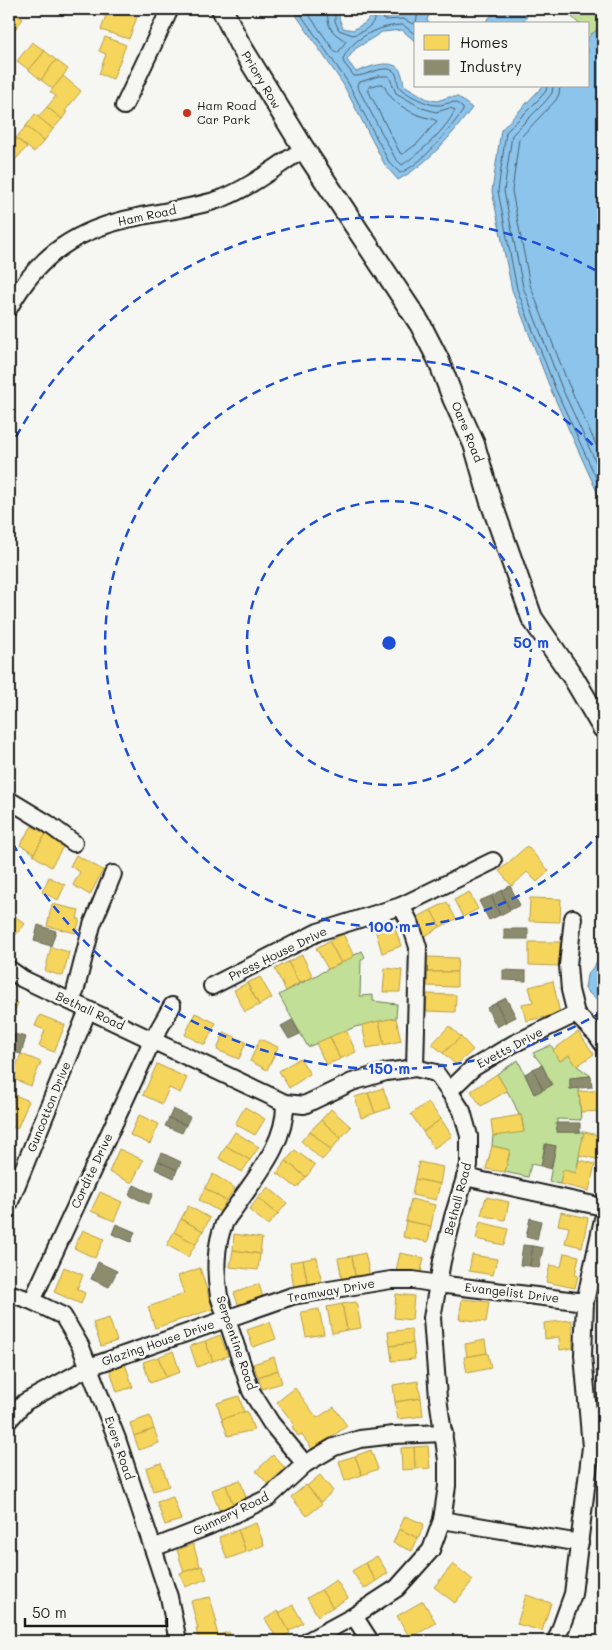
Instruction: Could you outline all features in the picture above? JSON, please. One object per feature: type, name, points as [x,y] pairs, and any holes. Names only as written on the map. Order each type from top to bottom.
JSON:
[{"type":"street","points":[[124,106],[170,9]]},
{"type":"street","name":"Priory Row","points":[[222,9],[244,51],[304,149]]},
{"type":"street","name":"Ham Road","points":[[9,308],[16,294],[41,263],[52,253],[77,237],[103,226],[200,205],[224,197],[304,149]]},
{"type":"street","name":"Oare Road","points":[[304,149],[420,324],[438,359],[474,444],[490,499],[532,618],[573,677],[603,728]]},
{"type":"street","points":[[9,800],[74,843]]},
{"type":"street","name":"Press House Drive","points":[[212,986],[318,932],[401,906],[493,861]]},
{"type":"street","points":[[75,992],[92,925],[113,874]]},
{"type":"street","points":[[401,906],[411,925],[418,947],[415,1068]]},
{"type":"street","points":[[573,918],[568,965],[570,990],[576,1014],[603,1044]]},
{"type":"street","name":"Bethall Road","points":[[9,969],[23,979],[285,1103],[304,1104],[352,1082],[386,1072],[415,1068],[436,1073],[462,1110],[469,1136],[469,1165],[452,1217],[432,1318],[438,1398],[446,1460],[446,1486],[442,1520],[431,1550],[397,1588],[354,1616],[308,1641]]},
{"type":"street","name":"Cordite Drive","points":[[32,1301],[152,1041],[172,1006]]},
{"type":"street","name":"Guncotton Drive","points":[[9,1204],[88,1010]]},
{"type":"street","name":"Evetts Drive","points":[[450,1091],[473,1068],[513,1044],[576,1014]]},
{"type":"street","name":"Serpentine Road","points":[[285,1103],[285,1117],[270,1158],[224,1224],[216,1258],[216,1280],[219,1296],[251,1391],[271,1423],[305,1464]]},
{"type":"street","points":[[465,1177],[603,1207]]},
{"type":"street","points":[[556,1641],[573,1594],[591,1446],[583,1355],[586,1302],[603,1219]]},
{"type":"street","name":"Tramway Drive","points":[[227,1319],[292,1296],[348,1286],[392,1280],[413,1280],[438,1284]]},
{"type":"street","name":"Evangelist Drive","points":[[438,1284],[586,1302]]},
{"type":"street","name":"Evers Road","points":[[9,1294],[32,1301],[63,1316],[80,1345],[117,1439],[169,1597],[178,1641]]},
{"type":"street","name":"Glazing House Drive","points":[[9,1420],[25,1402],[89,1367],[227,1319]]},
{"type":"street","name":"Gunnery Road","points":[[153,1548],[209,1526],[268,1498],[305,1464],[334,1446],[360,1439],[394,1435],[444,1433]]},
{"type":"street","points":[[442,1520],[580,1543]]},
{"type":"street","points":[[354,1616],[370,1641]]},
{"type":"green space","points":[[564,9],[603,9],[603,25],[591,35],[590,22],[577,22]]},
{"type":"green space","points":[[362,951],[365,957],[361,960],[360,996],[373,995],[373,1001],[397,1004],[396,1018],[355,1027],[308,1047],[279,995]]},
{"type":"green space","points":[[551,1045],[560,1061],[569,1055],[577,1066],[591,1076],[570,1078],[570,1089],[579,1088],[581,1120],[557,1119],[557,1132],[584,1132],[576,1173],[563,1171],[560,1184],[549,1182],[556,1146],[545,1144],[541,1166],[531,1164],[528,1177],[505,1172],[510,1150],[492,1146],[493,1136],[524,1131],[521,1115],[519,1115],[497,1074],[518,1060],[534,1094],[551,1085],[542,1065],[533,1053]]},
{"type":"water","points":[[292,9],[341,9],[339,16],[343,28],[353,30],[365,23],[371,16],[371,9],[431,9],[428,22],[414,22],[414,40],[402,30],[382,32],[355,49],[347,60],[356,72],[378,65],[390,64],[401,72],[404,85],[427,99],[437,101],[449,97],[458,97],[472,108],[448,139],[430,157],[398,180],[385,165],[343,84]]},
{"type":"water","points":[[489,9],[523,9],[527,15],[524,22],[485,22],[492,15]]},
{"type":"water","points":[[603,25],[603,505],[551,390],[512,290],[492,191],[501,130],[541,88],[590,88],[590,35]]},
{"type":"water","points":[[603,955],[603,998],[595,999],[585,989],[587,975]]},
{"type":"building: Homes","points":[[108,9],[137,17],[129,39],[101,30]]},
{"type":"building: Homes","points":[[10,10],[23,19],[9,37],[9,12]]},
{"type":"building: Homes","points":[[105,37],[126,45],[113,79],[99,74],[106,54],[99,51]]},
{"type":"building: Homes","points":[[32,42],[45,51],[29,70],[17,61]]},
{"type":"building: Homes","points":[[45,51],[56,60],[41,80],[29,70]]},
{"type":"building: Homes","points":[[56,60],[68,69],[53,89],[41,80]]},
{"type":"building: Homes","points":[[63,76],[81,91],[65,111],[67,112],[62,119],[47,107],[56,96],[50,92]]},
{"type":"building: Homes","points":[[47,107],[62,119],[53,129],[38,117]]},
{"type":"building: Homes","points":[[35,114],[53,129],[44,141],[26,126]]},
{"type":"building: Homes","points":[[26,126],[44,141],[34,152],[16,138]]},
{"type":"building: Homes","points":[[9,133],[27,147],[15,160],[9,155]]},
{"type":"building: Homes","points":[[9,810],[17,814],[9,829]]},
{"type":"building: Homes","points":[[32,826],[46,834],[34,853],[20,845]]},
{"type":"building: Homes","points":[[46,834],[64,845],[51,867],[33,855]]},
{"type":"building: Homes","points":[[527,846],[549,871],[537,882],[527,872],[512,886],[499,871]]},
{"type":"building: Homes","points":[[76,855],[103,870],[90,895],[73,885],[80,872],[70,866]]},
{"type":"building: Homes","points":[[49,877],[65,885],[58,900],[42,892]]},
{"type":"building: Homes","points":[[469,892],[478,909],[463,917],[454,900]]},
{"type":"building: Homes","points":[[530,898],[561,899],[560,922],[529,921]]},
{"type":"building: Homes","points":[[447,902],[456,919],[440,927],[431,910]]},
{"type":"building: Homes","points":[[52,904],[79,910],[77,919],[80,919],[76,933],[47,926]]},
{"type":"building: Homes","points":[[431,910],[440,927],[425,936],[416,918]]},
{"type":"building: Homes","points":[[9,913],[25,924],[9,943]]},
{"type":"building: Homes","points":[[393,922],[401,946],[382,953],[375,929]]},
{"type":"building: Homes","points":[[343,934],[354,956],[341,963],[329,941]]},
{"type":"building: Homes","points":[[329,941],[341,963],[328,969],[316,948]]},
{"type":"building: Homes","points":[[529,942],[560,942],[559,966],[529,965]]},
{"type":"building: Homes","points":[[51,947],[69,952],[63,976],[45,971]]},
{"type":"building: Homes","points":[[302,955],[313,977],[299,983],[288,962]]},
{"type":"building: Homes","points":[[427,957],[458,958],[457,972],[427,972]]},
{"type":"building: Homes","points":[[288,962],[299,983],[286,991],[275,969]]},
{"type":"building: Homes","points":[[385,968],[402,970],[400,992],[383,992]]},
{"type":"building: Homes","points":[[427,972],[457,972],[457,987],[427,986]]},
{"type":"building: Homes","points":[[260,977],[272,998],[259,1005],[247,983]]},
{"type":"building: Homes","points":[[553,981],[560,1014],[526,1021],[522,1004],[533,1002],[529,987]]},
{"type":"building: Homes","points":[[247,983],[259,1005],[245,1012],[234,990]]},
{"type":"building: Homes","points":[[427,994],[456,995],[455,1012],[426,1011]]},
{"type":"building: Homes","points":[[9,999],[18,1003],[10,1021],[9,1020]]},
{"type":"building: Homes","points":[[195,1013],[216,1023],[205,1045],[185,1035]]},
{"type":"building: Homes","points":[[40,1015],[65,1025],[54,1052],[39,1046],[45,1030],[35,1026]]},
{"type":"building: Homes","points":[[396,1018],[401,1041],[384,1045],[379,1021]]},
{"type":"building: Homes","points":[[379,1021],[384,1045],[367,1048],[362,1025]]},
{"type":"building: Homes","points":[[449,1026],[461,1037],[443,1053],[432,1044]]},
{"type":"building: Homes","points":[[346,1030],[356,1052],[340,1059],[330,1037]]},
{"type":"building: Homes","points":[[224,1032],[246,1042],[239,1059],[217,1050]]},
{"type":"building: Homes","points":[[578,1032],[594,1054],[577,1066],[569,1055],[560,1061],[553,1050]]},
{"type":"building: Homes","points":[[330,1037],[340,1059],[326,1065],[316,1043]]},
{"type":"building: Homes","points":[[461,1037],[473,1050],[456,1065],[443,1053]]},
{"type":"building: Homes","points":[[260,1039],[278,1047],[267,1070],[250,1061]]},
{"type":"building: Homes","points":[[21,1054],[41,1062],[31,1086],[11,1078]]},
{"type":"building: Homes","points":[[300,1058],[310,1074],[289,1088],[279,1071]]},
{"type":"building: Homes","points":[[157,1064],[187,1078],[180,1093],[169,1088],[162,1104],[143,1095]]},
{"type":"building: Homes","points":[[497,1074],[507,1091],[481,1106],[471,1091]]},
{"type":"building: Homes","points":[[383,1088],[390,1108],[375,1113],[368,1093]]},
{"type":"building: Homes","points":[[603,1090],[603,1111],[581,1112],[579,1092]]},
{"type":"building: Homes","points":[[368,1093],[375,1113],[361,1118],[355,1097]]},
{"type":"building: Homes","points":[[15,1095],[29,1101],[17,1129],[9,1125],[9,1104],[11,1105]]},
{"type":"building: Homes","points":[[428,1102],[441,1119],[423,1132],[411,1114]]},
{"type":"building: Homes","points":[[245,1107],[265,1119],[255,1135],[235,1124]]},
{"type":"building: Homes","points":[[331,1109],[351,1127],[341,1138],[321,1120]]},
{"type":"building: Homes","points":[[139,1115],[159,1124],[150,1144],[130,1135]]},
{"type":"building: Homes","points":[[521,1115],[524,1132],[493,1136],[491,1120]]},
{"type":"building: Homes","points":[[441,1119],[452,1136],[434,1148],[423,1132]]},
{"type":"building: Homes","points":[[321,1120],[341,1138],[331,1150],[310,1131]]},
{"type":"building: Homes","points":[[310,1131],[331,1150],[322,1160],[301,1141]]},
{"type":"building: Homes","points":[[235,1132],[259,1147],[250,1160],[226,1146]]},
{"type":"building: Homes","points":[[584,1132],[603,1136],[601,1160],[579,1155]]},
{"type":"building: Homes","points":[[226,1146],[250,1160],[242,1172],[219,1158]]},
{"type":"building: Homes","points":[[492,1146],[510,1150],[505,1172],[486,1169]]},
{"type":"building: Homes","points":[[119,1149],[143,1160],[132,1183],[109,1172]]},
{"type":"building: Homes","points":[[295,1150],[315,1165],[306,1177],[286,1161]]},
{"type":"building: Homes","points":[[579,1160],[595,1164],[589,1191],[560,1184],[563,1170],[576,1173]]},
{"type":"building: Homes","points":[[286,1161],[306,1177],[297,1188],[277,1173]]},
{"type":"building: Homes","points":[[419,1162],[443,1167],[440,1184],[415,1179]]},
{"type":"building: Homes","points":[[213,1174],[235,1188],[226,1201],[205,1188]]},
{"type":"building: Homes","points":[[415,1179],[440,1184],[436,1200],[412,1195]]},
{"type":"building: Homes","points":[[268,1187],[287,1203],[278,1214],[258,1198]]},
{"type":"building: Homes","points":[[205,1188],[226,1201],[220,1212],[199,1200]]},
{"type":"building: Homes","points":[[100,1192],[122,1202],[114,1221],[91,1211]]},
{"type":"building: Homes","points":[[486,1197],[509,1202],[505,1220],[481,1215]]},
{"type":"building: Homes","points":[[258,1198],[278,1214],[268,1225],[249,1210]]},
{"type":"building: Homes","points":[[411,1199],[435,1205],[431,1226],[406,1221]]},
{"type":"building: Homes","points":[[188,1206],[210,1218],[203,1231],[181,1219]]},
{"type":"building: Homes","points":[[561,1212],[588,1218],[582,1247],[565,1243],[569,1227],[558,1225]]},
{"type":"building: Homes","points":[[181,1219],[203,1231],[196,1244],[174,1232]]},
{"type":"building: Homes","points":[[406,1221],[431,1226],[428,1242],[403,1237]]},
{"type":"building: Homes","points":[[480,1222],[508,1229],[504,1245],[476,1239]]},
{"type":"building: Homes","points":[[83,1230],[104,1239],[95,1258],[74,1248]]},
{"type":"building: Homes","points":[[174,1232],[196,1244],[188,1257],[167,1245]]},
{"type":"building: Homes","points":[[234,1234],[262,1238],[260,1254],[233,1250]]},
{"type":"building: Homes","points":[[233,1250],[260,1254],[258,1270],[230,1267]]},
{"type":"building: Homes","points":[[365,1253],[370,1276],[356,1282],[352,1256]]},
{"type":"building: Homes","points":[[400,1253],[424,1258],[420,1276],[396,1271]]},
{"type":"building: Homes","points":[[564,1253],[579,1256],[575,1275],[578,1276],[575,1288],[546,1282],[550,1265],[561,1267]]},
{"type":"building: Homes","points":[[472,1255],[497,1259],[493,1275],[469,1271]]},
{"type":"building: Homes","points":[[352,1256],[356,1282],[343,1285],[338,1258]]},
{"type":"building: Homes","points":[[317,1257],[322,1284],[308,1286],[303,1260]]},
{"type":"building: Homes","points":[[303,1260],[308,1286],[294,1289],[290,1262]]},
{"type":"building: Homes","points":[[64,1267],[83,1275],[77,1289],[85,1293],[81,1304],[54,1292]]},
{"type":"building: Homes","points":[[200,1268],[213,1309],[155,1328],[148,1307],[184,1294],[178,1276]]},
{"type":"building: Homes","points":[[259,1284],[264,1301],[240,1309],[234,1293]]},
{"type":"building: Homes","points":[[396,1294],[414,1296],[412,1320],[394,1318]]},
{"type":"building: Homes","points":[[462,1299],[489,1302],[486,1322],[459,1319]]},
{"type":"building: Homes","points":[[356,1302],[361,1328],[347,1330],[342,1304]]},
{"type":"building: Homes","points":[[342,1304],[347,1330],[332,1333],[327,1307]]},
{"type":"building: Homes","points":[[319,1309],[324,1334],[306,1337],[301,1312]]},
{"type":"building: Homes","points":[[109,1318],[117,1341],[101,1346],[93,1323]]},
{"type":"building: Homes","points":[[572,1320],[573,1348],[560,1350],[559,1337],[545,1339],[544,1323]]},
{"type":"building: Homes","points":[[270,1322],[276,1339],[253,1347],[247,1330]]},
{"type":"building: Homes","points":[[411,1329],[413,1343],[390,1346],[388,1332]]},
{"type":"building: Homes","points":[[220,1335],[228,1356],[213,1361],[205,1341]]},
{"type":"building: Homes","points":[[485,1340],[487,1353],[467,1357],[465,1344]]},
{"type":"building: Homes","points":[[205,1341],[213,1361],[197,1367],[190,1346]]},
{"type":"building: Homes","points":[[413,1343],[415,1359],[392,1361],[390,1346]]},
{"type":"building: Homes","points":[[173,1351],[180,1372],[166,1377],[158,1357]]},
{"type":"building: Homes","points":[[488,1353],[491,1368],[467,1373],[464,1357]]},
{"type":"building: Homes","points":[[158,1357],[166,1377],[150,1383],[143,1362]]},
{"type":"building: Homes","points":[[274,1357],[278,1370],[258,1377],[253,1364]]},
{"type":"building: Homes","points":[[125,1364],[133,1387],[117,1392],[110,1370]]},
{"type":"building: Homes","points":[[278,1370],[282,1383],[262,1389],[258,1377]]},
{"type":"building: Homes","points":[[418,1381],[421,1398],[395,1402],[393,1385]]},
{"type":"building: Homes","points":[[295,1388],[317,1418],[334,1407],[347,1426],[313,1450],[301,1434],[298,1436],[292,1427],[294,1424],[277,1402]]},
{"type":"building: Homes","points":[[239,1396],[244,1412],[222,1419],[217,1403]]},
{"type":"building: Homes","points":[[421,1398],[423,1416],[398,1419],[395,1402]]},
{"type":"building: Homes","points":[[247,1411],[254,1430],[228,1436],[222,1419]]},
{"type":"building: Homes","points":[[150,1416],[154,1429],[134,1436],[130,1423]]},
{"type":"building: Homes","points":[[154,1429],[159,1443],[139,1450],[134,1436]]},
{"type":"building: Homes","points":[[428,1446],[430,1468],[415,1469],[414,1447]]},
{"type":"building: Homes","points":[[414,1447],[415,1469],[402,1470],[401,1448]]},
{"type":"building: Homes","points":[[371,1450],[378,1469],[362,1475],[355,1456]]},
{"type":"building: Homes","points":[[273,1455],[285,1468],[268,1484],[256,1471]]},
{"type":"building: Homes","points":[[355,1456],[362,1475],[345,1481],[339,1461]]},
{"type":"building: Homes","points":[[161,1463],[169,1486],[153,1491],[146,1468]]},
{"type":"building: Homes","points":[[320,1475],[333,1491],[321,1502],[307,1486]]},
{"type":"building: Homes","points":[[240,1480],[247,1500],[233,1505],[226,1485]]},
{"type":"building: Homes","points":[[226,1485],[233,1505],[219,1510],[212,1490]]},
{"type":"building: Homes","points":[[306,1485],[322,1504],[307,1516],[291,1497]]},
{"type":"building: Homes","points":[[173,1497],[181,1520],[165,1525],[157,1502]]},
{"type":"building: Homes","points":[[405,1516],[424,1524],[418,1538],[399,1529]]},
{"type":"building: Homes","points":[[256,1523],[264,1545],[246,1552],[238,1530]]},
{"type":"building: Homes","points":[[399,1529],[418,1538],[412,1551],[393,1543]]},
{"type":"building: Homes","points":[[238,1530],[246,1552],[227,1559],[219,1537]]},
{"type":"building: Homes","points":[[193,1544],[200,1566],[184,1572],[177,1550]]},
{"type":"building: Homes","points":[[377,1556],[388,1573],[376,1581],[365,1563]]},
{"type":"building: Homes","points":[[365,1563],[376,1581],[364,1589],[352,1571]]},
{"type":"building: Homes","points":[[453,1564],[473,1580],[455,1603],[434,1587]]},
{"type":"building: Homes","points":[[202,1566],[207,1579],[185,1587],[180,1573]]},
{"type":"building: Homes","points":[[336,1580],[348,1598],[333,1607],[321,1590]]},
{"type":"building: Homes","points":[[321,1590],[333,1607],[318,1616],[307,1598]]},
{"type":"building: Homes","points":[[526,1595],[551,1603],[542,1631],[517,1624]]},
{"type":"building: Homes","points":[[210,1597],[218,1635],[229,1632],[232,1641],[201,1641],[200,1637],[198,1638],[196,1629],[198,1629],[191,1601]]},
{"type":"building: Homes","points":[[423,1601],[436,1623],[410,1638],[397,1616]]},
{"type":"building: Homes","points":[[293,1605],[303,1623],[289,1631],[279,1613]]},
{"type":"building: Homes","points":[[278,1611],[290,1633],[278,1640],[265,1619]]},
{"type":"building: Industry","points":[[510,886],[520,905],[510,910],[501,891]]},
{"type":"building: Industry","points":[[501,891],[510,910],[500,915],[491,896]]},
{"type":"building: Industry","points":[[491,896],[500,915],[489,920],[479,901]]},
{"type":"building: Industry","points":[[38,925],[56,931],[51,946],[34,941]]},
{"type":"building: Industry","points":[[504,929],[528,929],[528,939],[504,939]]},
{"type":"building: Industry","points":[[503,970],[526,971],[526,981],[503,980]]},
{"type":"building: Industry","points":[[506,998],[516,1017],[506,1022],[496,1003]]},
{"type":"building: Industry","points":[[496,1003],[506,1022],[497,1027],[487,1008]]},
{"type":"building: Industry","points":[[292,1020],[300,1034],[289,1039],[281,1026]]},
{"type":"building: Industry","points":[[14,1034],[26,1037],[21,1054],[9,1051]]},
{"type":"building: Industry","points":[[542,1065],[552,1085],[543,1090],[533,1069]]},
{"type":"building: Industry","points":[[533,1069],[543,1090],[534,1094],[525,1074]]},
{"type":"building: Industry","points":[[591,1076],[592,1087],[570,1089],[570,1078]]},
{"type":"building: Industry","points":[[173,1109],[190,1117],[186,1125],[169,1118]]},
{"type":"building: Industry","points":[[169,1118],[186,1125],[182,1133],[165,1126]]},
{"type":"building: Industry","points":[[556,1123],[580,1123],[580,1132],[557,1132]]},
{"type":"building: Industry","points":[[546,1144],[556,1146],[551,1169],[541,1166]]},
{"type":"building: Industry","points":[[162,1153],[181,1162],[177,1170],[158,1161]]},
{"type":"building: Industry","points":[[158,1161],[177,1170],[174,1178],[155,1169]]},
{"type":"building: Industry","points":[[134,1185],[153,1194],[148,1204],[129,1195]]},
{"type":"building: Industry","points":[[530,1218],[541,1221],[537,1240],[526,1237]]},
{"type":"building: Industry","points":[[116,1224],[135,1232],[131,1242],[112,1234]]},
{"type":"building: Industry","points":[[523,1245],[533,1246],[530,1266],[520,1265]]},
{"type":"building: Industry","points":[[533,1246],[543,1248],[539,1268],[530,1266]]},
{"type":"building: Industry","points":[[98,1262],[117,1271],[109,1287],[91,1279]]},
{"type":"place","name":"Ham Road Car Park","points":[[187,113]]}]
